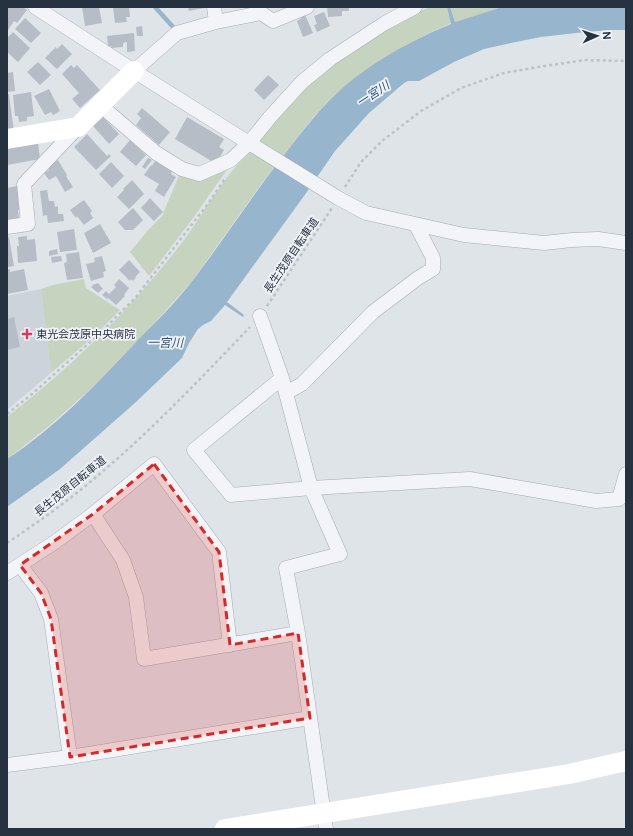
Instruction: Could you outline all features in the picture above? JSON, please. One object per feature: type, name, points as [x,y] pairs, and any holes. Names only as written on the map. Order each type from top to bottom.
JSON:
[{"type":"street","points":[[35,7],[252,145],[366,213],[464,235],[544,243],[598,239],[626,243]]},
{"type":"street","points":[[214,7],[216,22]]},
{"type":"street","points":[[7,227],[28,224],[24,184],[134,71],[177,33],[216,22],[262,13],[272,21],[308,7]]},
{"type":"street","points":[[100,105],[156,153],[182,169],[199,174],[231,160],[252,145],[270,117],[302,82],[330,59],[379,27],[414,7]]},
{"type":"street","points":[[7,139],[78,127]]},
{"type":"street","points":[[286,393],[302,384],[373,312],[418,278],[433,269],[433,258],[416,225]]},
{"type":"street","points":[[260,316],[282,378],[311,488],[340,554],[286,568],[298,633],[325,821]]},
{"type":"street","points":[[282,378],[194,450],[231,495],[311,488],[470,479],[596,501],[619,499],[626,474]]},
{"type":"street","points":[[7,573],[93,514],[154,464],[219,552],[230,645]]},
{"type":"street","points":[[93,514],[123,560],[136,597],[144,659],[298,633]]},
{"type":"street","points":[[20,565],[41,593],[51,619],[70,757]]},
{"type":"street","points":[[7,765],[70,757],[310,718]]},
{"type":"street","points":[[225,829],[325,821],[569,774],[626,761]]},
{"type":"path","name":"長生茂原自転車道","points":[[7,543],[70,499],[102,472],[183,397],[260,316],[337,197],[362,162],[382,141],[421,111],[461,88],[504,73],[585,60],[626,61]]},
{"type":"path","points":[[7,414],[81,351],[136,296],[210,201],[227,176]]},
{"type":"highlighted area","points":[[154,464],[219,552],[230,645],[298,633],[310,718],[70,757],[51,619],[41,593],[20,565],[93,514]]},
{"type":"shaded area","name":"東光会茂原中央病院","points":[[41,289],[51,373],[7,410],[7,296]]},
{"type":"green space","points":[[430,7],[447,7],[451,23],[421,37],[377,62],[350,82],[329,100],[301,132],[282,158],[257,143],[305,85],[349,52],[409,16]]},
{"type":"green space","points":[[450,7],[502,7],[455,22]]},
{"type":"green space","points":[[252,151],[276,165],[192,281],[102,379],[49,426],[7,459],[7,417],[76,359],[139,295],[184,239],[235,167]]},
{"type":"green space","points":[[229,167],[191,221],[149,276],[130,252],[162,216],[180,173]]},
{"type":"green space","points":[[84,279],[86,288],[120,310],[93,337],[51,373],[41,289]]},
{"type":"water","name":"一宮川","points":[[447,7],[450,7],[455,22],[502,7],[626,7],[626,30],[608,30],[541,37],[484,49],[454,62],[419,81],[408,81],[404,83],[369,113],[335,151],[227,302],[244,315],[243,317],[225,305],[211,321],[198,329],[182,358],[136,402],[60,469],[7,507],[7,459],[25,447],[76,404],[174,303],[204,266],[277,164],[305,128],[328,102],[362,72],[390,54],[405,45],[451,24]]},
{"type":"building","points":[[7,7],[23,7],[27,10],[17,23],[14,21],[7,32]]},
{"type":"building","points":[[82,7],[99,7],[102,23],[85,26]]},
{"type":"building","points":[[113,7],[129,7],[130,17],[126,17],[127,22],[115,23]]},
{"type":"building","points":[[188,7],[204,7],[204,8],[189,11]]},
{"type":"building","points":[[327,7],[349,7],[349,11],[342,11],[342,16],[328,17]]},
{"type":"building","points":[[324,12],[330,26],[317,32],[314,25],[317,24],[314,16]]},
{"type":"building","points":[[305,15],[313,33],[303,37],[297,21],[302,18],[301,16]]},
{"type":"building","points":[[25,18],[41,33],[31,43],[15,29]]},
{"type":"building","points":[[142,26],[143,36],[137,36],[136,27]]},
{"type":"building","points":[[13,32],[30,48],[18,62],[7,52],[7,38]]},
{"type":"building","points":[[134,33],[135,51],[127,52],[127,42],[123,43],[123,47],[111,48],[111,46],[108,46],[107,36]]},
{"type":"building","points":[[62,44],[72,54],[57,69],[45,58],[56,47],[57,49]]},
{"type":"building","points":[[38,62],[51,75],[40,85],[27,72]]},
{"type":"building","points":[[71,65],[74,68],[77,65],[100,90],[80,108],[72,99],[79,93],[62,74]]},
{"type":"building","points":[[13,72],[15,91],[7,92],[7,73]]},
{"type":"building","points":[[268,75],[279,85],[264,100],[254,90]]},
{"type":"building","points":[[49,89],[60,111],[53,115],[51,112],[45,115],[34,96]]},
{"type":"building","points":[[31,92],[34,116],[27,117],[27,121],[19,122],[18,116],[15,116],[13,95]]},
{"type":"building","points":[[7,94],[9,94],[14,132],[7,133]]},
{"type":"building","points":[[142,108],[170,132],[159,145],[136,125],[141,118],[137,114]]},
{"type":"building","points":[[103,117],[119,134],[109,144],[93,126]]},
{"type":"building","points":[[187,117],[224,139],[219,147],[224,150],[218,160],[213,162],[175,139]]},
{"type":"building","points":[[87,134],[107,156],[109,154],[111,156],[96,170],[74,147]]},
{"type":"building","points":[[130,140],[146,155],[136,166],[120,152]]},
{"type":"building","points":[[38,142],[40,159],[7,165],[7,148]]},
{"type":"building","points":[[148,158],[152,160],[145,169],[142,167]]},
{"type":"building","points":[[58,160],[73,187],[65,192],[56,176],[49,180],[44,173],[49,170],[47,167]]},
{"type":"building","points":[[155,161],[172,171],[171,174],[176,177],[164,197],[155,191],[159,184],[144,175]]},
{"type":"building","points":[[111,162],[124,176],[112,188],[99,174]]},
{"type":"building","points":[[132,180],[144,194],[129,209],[117,197]]},
{"type":"building","points":[[17,186],[21,210],[18,210],[19,219],[7,221],[7,188]]},
{"type":"building","points":[[47,190],[49,201],[54,201],[55,207],[58,206],[58,214],[63,214],[64,221],[48,223],[47,215],[43,216],[40,191]]},
{"type":"building","points":[[150,198],[163,212],[154,221],[141,208]]},
{"type":"building","points":[[84,200],[92,211],[90,213],[93,218],[84,225],[70,210]]},
{"type":"building","points":[[133,208],[143,220],[133,230],[125,230],[118,222]]},
{"type":"building","points":[[100,224],[111,243],[93,253],[84,233]]},
{"type":"building","points":[[74,229],[77,250],[60,252],[57,232]]},
{"type":"building","points":[[27,236],[27,240],[35,239],[37,261],[18,263],[18,237]]},
{"type":"building","points":[[9,237],[14,266],[7,267],[7,238]]},
{"type":"building","points":[[57,249],[58,254],[49,256],[49,251]]},
{"type":"building","points":[[79,252],[83,278],[67,280],[64,263],[67,262],[66,254]]},
{"type":"building","points":[[61,256],[62,261],[52,263],[51,257]]},
{"type":"building","points":[[102,256],[106,271],[103,272],[104,277],[91,281],[86,264],[95,262],[94,258]]},
{"type":"building","points":[[129,260],[140,272],[133,281],[131,279],[130,281],[119,270]]},
{"type":"building","points":[[10,269],[10,272],[24,269],[28,290],[7,294],[7,270]]},
{"type":"building","points":[[119,279],[129,288],[124,295],[125,296],[116,305],[102,295],[106,291],[109,294],[116,287],[114,285]]},
{"type":"building","points":[[98,283],[103,289],[98,293],[91,287]]},
{"type":"building","points":[[14,317],[20,347],[7,350],[7,319]]},
{"type":"waterway","points":[[155,7],[174,28]]},
{"type":"place","name":"東光会茂原中央病院","points":[[27,334]]}]
